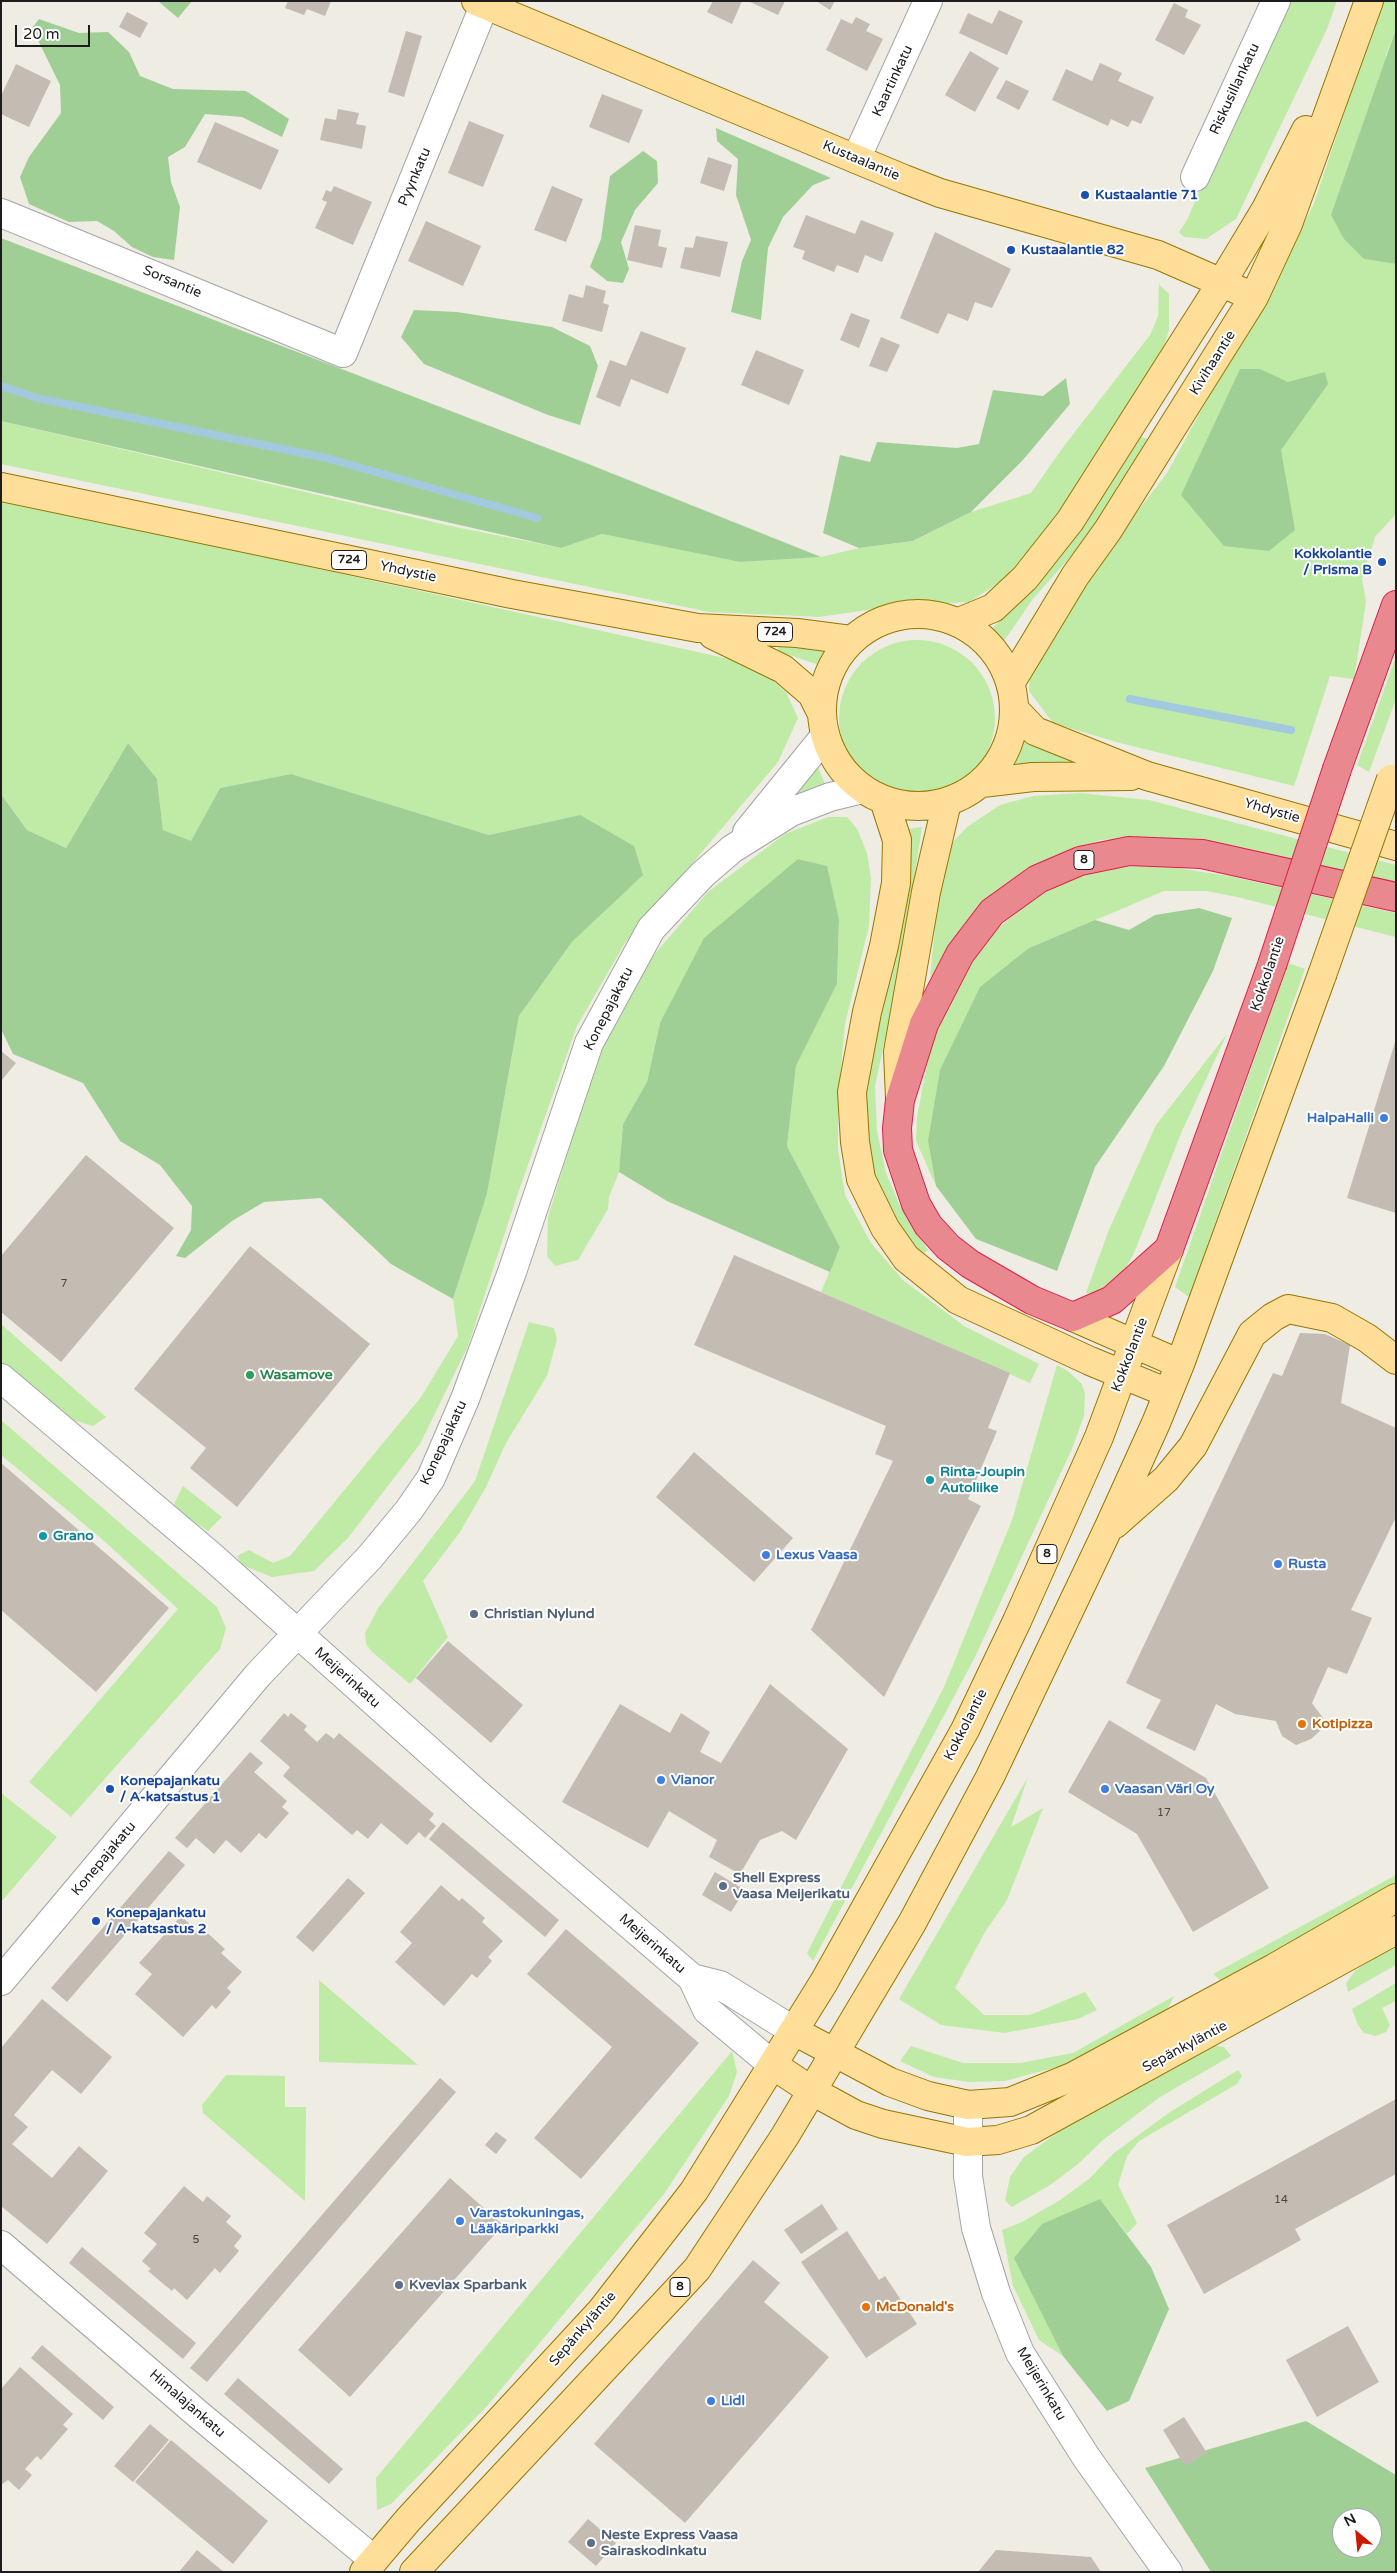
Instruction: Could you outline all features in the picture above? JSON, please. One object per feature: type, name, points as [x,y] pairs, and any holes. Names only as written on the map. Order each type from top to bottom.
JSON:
[{"type":"highway","name":"Kokkolantie","points":[[1169,1249],[1272,964],[1337,769],[1396,605]]},
{"type":"highway","name":"8","points":[[1169,1249],[1112,1300],[1073,1317],[1032,1300],[970,1264],[948,1247],[928,1225],[916,1204],[898,1150],[897,1128],[900,1100],[924,1024],[960,954],[992,912],[1038,879],[1080,861],[1129,851],[1202,854],[1396,897]]},
{"type":"main road","name":"Kustaalantie","points":[[482,2],[856,160],[940,193],[1158,255],[1254,297]]},
{"type":"main road","name":"Kivihaantie","points":[[959,622],[993,608],[1025,578],[1070,521],[1222,282],[1266,209],[1366,9]]},
{"type":"main road","name":"Kivihaantie","points":[[1011,682],[1075,576],[1108,530],[1254,297],[1288,224],[1366,9]]},
{"type":"main road","name":"Yhdystie","points":[[1,487],[512,594],[698,628],[797,633],[851,640]]},
{"type":"main road","points":[[823,724],[829,673],[851,640],[870,626],[891,617],[914,613],[937,615],[959,622],[982,637],[1000,658],[1011,682],[1015,724],[1004,754],[982,783],[947,802],[916,807],[874,795]]},
{"type":"main road","name":"Yhdystie","points":[[698,628],[742,647],[783,669],[812,694],[833,756],[842,769],[874,795]]},
{"type":"main road","name":"Yhdystie","points":[[1015,710],[1035,731],[1147,776],[1396,846]]},
{"type":"main road","name":"8","points":[[414,2572],[698,2268],[812,2091],[912,1923],[990,1776],[1108,1529],[1168,1393],[1322,975],[1393,772]]},
{"type":"main road","name":"Yhdystie","points":[[982,783],[1033,777],[1147,776]]},
{"type":"main road","points":[[874,795],[897,840],[896,883],[884,946],[867,1012],[852,1092],[855,1142],[861,1179],[885,1228],[906,1258],[958,1300],[1168,1393]]},
{"type":"main road","points":[[900,1100],[898,1052],[926,892],[947,802]]},
{"type":"main road","name":"Kokkolantie","points":[[773,2065],[828,1976],[965,1730],[1099,1437],[1169,1249]]},
{"type":"main road","points":[[1108,1529],[1166,1480],[1193,1446],[1252,1334],[1273,1317],[1288,1309],[1332,1318],[1367,1338],[1396,1360]]},
{"type":"main road","points":[[1073,1317],[1180,1364]]},
{"type":"main road","name":"Sepänkyläntie","points":[[968,2105],[1010,2102],[1072,2077],[1274,1968],[1396,1898]]},
{"type":"main road","name":"Sepänkyläntie","points":[[967,2142],[998,2140],[1031,2130],[1396,1930]]},
{"type":"main road","name":"Meijerinkatu","points":[[794,2031],[834,2054],[890,2082],[928,2096],[968,2105]]},
{"type":"main road","name":"Meijerinkatu","points":[[773,2065],[812,2091],[856,2115],[883,2124],[967,2142]]},
{"type":"main road","name":"Sepänkyläntie","points":[[376,2568],[408,2520],[601,2311],[694,2191],[773,2065]]},
{"type":"street","name":"Kaartinkatu","points":[[856,160],[928,1]]},
{"type":"street","name":"Riskusillankatu","points":[[1194,177],[1276,1]]},
{"type":"street","name":"Pyynkatu","points":[[343,353],[482,2]]},
{"type":"street","name":"Sorsantie","points":[[1,212],[343,353]]},
{"type":"street","name":"Konepajakatu","points":[[732,850],[823,724]]},
{"type":"street","name":"Konepajakatu","points":[[1,1982],[258,1674],[370,1557],[409,1510],[431,1478],[465,1399],[512,1272],[589,1043],[651,929],[703,874],[732,850],[791,812],[830,797],[874,795]]},
{"type":"street","name":"Meijerinkatu","points":[[1,1378],[195,1542],[482,1798],[692,1978],[707,2010],[773,2065]]},
{"type":"street","name":"Meijerinkatu","points":[[692,1978],[720,1984],[794,2031]]},
{"type":"street","name":"Meijerinkatu","points":[[968,2105],[968,2176],[976,2228],[996,2293],[1020,2353],[1086,2457],[1168,2572]]},
{"type":"street","name":"Himalajankatu","points":[[1,2245],[376,2568]]},
{"type":"green space","points":[[158,1],[192,1],[178,18]]},
{"type":"green space","points":[[1281,1],[1337,1],[1327,29],[1236,219],[1206,239],[1184,237],[1179,232],[1187,220]]},
{"type":"green space","points":[[1382,1],[1396,1],[1396,29],[1386,55],[1364,259],[1396,264],[1396,514],[1375,537],[1362,579],[1366,602],[1354,679],[1330,676],[1294,786],[1116,742],[1053,723],[1029,691],[1030,671],[1061,611],[1167,473],[1313,206]]},
{"type":"green space","points":[[39,19],[79,33],[108,32],[129,52],[140,76],[173,89],[246,91],[289,119],[282,137],[242,117],[205,114],[185,147],[168,157],[171,182],[180,207],[174,260],[153,257],[132,247],[114,231],[97,221],[69,222],[29,204],[20,177],[29,157],[61,113],[60,85],[32,28]]},
{"type":"green space","points":[[1396,29],[1396,264],[1364,259],[1344,239],[1331,215]]},
{"type":"green space","points":[[716,128],[831,178],[813,185],[783,217],[768,248],[761,320],[731,312],[742,261],[751,240],[736,195],[738,159],[717,141]]},
{"type":"green space","points":[[643,151],[657,161],[658,183],[635,210],[621,242],[629,269],[623,283],[607,281],[590,267],[601,239],[610,176]]},
{"type":"green space","points":[[1,238],[586,463],[821,557],[740,562],[602,534],[561,548],[1,421]]},
{"type":"green space","points":[[1159,284],[1169,294],[1169,330],[1156,371],[1053,523],[1002,581],[969,602],[889,607],[819,617],[709,612],[1,464],[1,421],[451,526],[561,548],[602,534],[740,562],[821,557],[859,548],[914,541],[971,512],[1031,493],[1064,446],[1150,335],[1158,316]]},
{"type":"green space","points":[[414,310],[457,312],[552,327],[590,346],[598,366],[580,425],[548,415],[424,364],[401,337]]},
{"type":"green space","points":[[1240,369],[1260,369],[1288,382],[1325,372],[1328,384],[1281,450],[1295,530],[1269,551],[1224,546],[1181,495]]},
{"type":"green space","points":[[1066,378],[1070,404],[1022,461],[971,512],[913,541],[859,548],[823,533],[840,455],[870,462],[877,442],[957,448],[979,444],[993,390],[1043,396]]},
{"type":"green space","points":[[1141,437],[1148,439],[1124,489],[1087,538],[1033,599],[1001,645],[987,634],[1014,605],[1108,489]]},
{"type":"green space","points":[[1,499],[743,662],[770,678],[786,692],[798,718],[778,762],[625,943],[577,1026],[516,1199],[468,1346],[420,1444],[348,1538],[314,1571],[272,1577],[242,1565],[237,1556],[249,1550],[273,1563],[290,1556],[421,1397],[458,1336],[453,1299],[487,1194],[519,1016],[572,942],[643,874],[580,815],[489,835],[291,774],[220,788],[191,842],[163,830],[157,779],[128,743],[66,848],[27,830],[1,794]]},
{"type":"green space","points":[[909,640],[925,640],[940,643],[954,649],[972,663],[986,681],[992,695],[995,718],[992,741],[986,755],[972,773],[954,787],[940,793],[925,796],[909,796],[894,793],[880,787],[862,773],[852,761],[842,741],[839,726],[839,710],[842,695],[848,681],[862,663],[874,653],[894,643]]},
{"type":"green space","points":[[779,641],[832,646],[819,668],[816,664],[778,651]]},
{"type":"green space","points":[[1396,656],[1396,699],[1369,772],[1357,765]]},
{"type":"green space","points":[[1024,741],[1059,755],[1078,758],[1077,768],[1013,771]]},
{"type":"green space","points":[[128,743],[157,779],[163,830],[191,841],[220,788],[291,774],[489,835],[580,815],[634,846],[643,875],[572,942],[519,1016],[487,1194],[453,1299],[391,1264],[321,1198],[264,1202],[232,1221],[185,1258],[176,1256],[191,1230],[192,1206],[160,1165],[120,1141],[83,1083],[13,1054],[1,1029],[1,794],[27,830],[66,848]]},
{"type":"green space","points":[[816,762],[825,784],[788,805]]},
{"type":"green space","points":[[1080,793],[1149,800],[1396,865],[1396,884],[1230,846],[1142,838],[1101,840],[1053,857],[1013,881],[978,907],[930,978],[940,873],[953,842],[967,827],[1000,805],[1033,796]]},
{"type":"green space","points":[[828,817],[847,817],[857,829],[867,853],[871,878],[869,926],[845,1024],[838,1099],[838,1149],[845,1195],[871,1243],[903,1280],[964,1326],[1039,1364],[1030,1383],[821,1292],[840,1247],[787,1146],[796,1066],[837,984],[839,919],[826,866],[798,859],[660,1023],[647,1082],[623,1124],[619,1172],[609,1197],[608,1209],[578,1260],[555,1266],[547,1256],[548,1217],[596,1061],[653,956],[708,892],[785,834]]},
{"type":"green space","points":[[922,827],[901,966],[875,1086],[877,1131],[886,1173],[900,1206],[928,1250],[920,1256],[882,1203],[868,1161],[863,1091],[907,829]]},
{"type":"green space","points":[[798,859],[827,866],[839,919],[837,984],[796,1066],[787,1146],[840,1247],[830,1272],[667,1201],[619,1172],[623,1124],[647,1082],[660,1023],[704,938]]},
{"type":"green space","points":[[1151,864],[1229,876],[1396,913],[1396,937],[1237,897],[1206,891],[1164,891],[1029,948],[928,1141],[936,1186],[916,1141],[917,1116],[931,1044],[957,980],[995,931],[1029,902],[1081,873]]},
{"type":"green space","points":[[1199,908],[1232,918],[1213,971],[1164,1066],[1095,1167],[1057,1271],[976,1239],[936,1186],[928,1141],[940,1070],[980,987],[1029,948],[1095,920],[1129,930],[1155,915]]},
{"type":"green space","points":[[1288,963],[1305,969],[1189,1297],[1175,1287]]},
{"type":"green space","points":[[1227,1034],[1182,1131],[1134,1253],[1120,1279],[1109,1287],[1094,1293],[1086,1293],[1108,1232],[1156,1125]]},
{"type":"green space","points":[[529,1322],[554,1328],[557,1339],[547,1376],[506,1443],[486,1487],[460,1532],[423,1581],[448,1637],[410,1684],[372,1652],[366,1644],[365,1633],[379,1607],[475,1481]]},
{"type":"green space","points":[[1,1324],[106,1417],[93,1426],[66,1418],[1,1362]]},
{"type":"green space","points":[[1057,1365],[1068,1371],[1082,1384],[1085,1394],[1084,1416],[1072,1449],[974,1659],[813,1961],[807,1953],[944,1687],[1012,1520]]},
{"type":"green space","points":[[1,1420],[217,1607],[226,1628],[220,1649],[71,1817],[29,1782],[178,1609],[103,1540],[1,1455]]},
{"type":"green space","points":[[183,1486],[222,1517],[208,1531],[185,1516],[174,1504]]},
{"type":"green space","points":[[1028,1777],[1011,1827],[1043,1808],[1007,1900],[985,1932],[955,1988],[984,2015],[1030,2015],[1085,1992],[1097,2010],[1078,2019],[1005,2033],[941,2025],[899,1999]]},
{"type":"green space","points":[[1,1793],[57,1837],[1,1902]]},
{"type":"green space","points":[[1396,1875],[1396,1885],[1220,1980],[1213,1974]]},
{"type":"green space","points":[[1396,1944],[1396,1965],[1348,1992],[1346,1983],[1355,1971]]},
{"type":"green space","points":[[319,1980],[418,2065],[319,2062]]},
{"type":"green space","points":[[1396,1983],[1396,2001],[1382,2008],[1390,2025],[1386,2032],[1376,2036],[1364,2033],[1358,2025],[1352,2009]]},
{"type":"green space","points":[[1174,1996],[1167,2010],[1068,2064],[1005,2081],[969,2082],[934,2077],[900,2061],[911,2046],[963,2063],[1020,2063],[1073,2053]]},
{"type":"green space","points":[[1212,2045],[1224,2047],[1231,2056],[1160,2097],[1103,2140],[1077,2165],[1050,2185],[1012,2207],[1005,2201],[1010,2177],[1024,2157],[1057,2133]]},
{"type":"green space","points":[[732,2051],[737,2072],[729,2096],[664,2194],[487,2406],[391,2504],[377,2510],[376,2478]]},
{"type":"green space","points":[[1238,2070],[1242,2076],[1237,2084],[1139,2141],[1127,2156],[1118,2185],[1137,2223],[1127,2234],[1100,2199],[1015,2257],[1063,2356],[1039,2340],[1013,2286],[1002,2230],[1022,2222],[1060,2200],[1089,2179],[1114,2153],[1170,2112]]},
{"type":"green space","points":[[226,2075],[285,2076],[285,2107],[306,2107],[305,2201],[203,2113],[202,2105]]},
{"type":"green space","points":[[1100,2199],[1151,2267],[1169,2309],[1129,2401],[1107,2411],[1063,2356],[1014,2258],[1042,2224]]},
{"type":"green space","points":[[1306,2421],[1396,2475],[1396,2572],[1211,2572],[1145,2468]]},
{"type":"building","points":[[288,1],[331,1],[325,16],[307,9],[304,15],[285,8]]},
{"type":"building","points":[[713,1],[742,1],[732,24],[707,12]]},
{"type":"building","points":[[748,1],[785,1],[778,15]]},
{"type":"building","points":[[816,1],[835,1],[830,10]]},
{"type":"building","points":[[1174,3],[1188,10],[1185,17],[1201,25],[1184,55],[1155,40]]},
{"type":"building","points":[[999,10],[1023,21],[1007,55],[959,33],[968,13],[992,24]]},
{"type":"building","points":[[127,12],[148,23],[140,38],[119,27]]},
{"type":"building","points":[[856,17],[870,24],[866,31],[883,39],[867,71],[826,50],[841,19],[852,24]]},
{"type":"building","points":[[406,31],[422,36],[404,97],[388,92]]},
{"type":"building","points":[[970,51],[999,68],[975,112],[945,95]]},
{"type":"building","points":[[1100,63],[1122,73],[1118,81],[1154,97],[1141,124],[1132,120],[1128,127],[1111,119],[1108,126],[1052,100],[1066,69],[1092,81]]},
{"type":"building","points":[[16,64],[51,81],[29,127],[1,114],[1,96]]},
{"type":"building","points":[[1006,80],[1029,91],[1019,110],[996,98]]},
{"type":"building","points":[[602,94],[643,110],[629,143],[589,127]]},
{"type":"building","points":[[338,109],[359,113],[356,124],[366,126],[362,149],[320,140],[325,118],[336,120]]},
{"type":"building","points":[[469,121],[504,135],[483,187],[448,173]]},
{"type":"building","points":[[215,122],[279,150],[261,190],[197,162]]},
{"type":"building","points":[[708,157],[732,165],[724,191],[700,183]]},
{"type":"building","points":[[334,186],[372,202],[353,245],[315,228],[327,202],[322,200],[326,190],[331,192]]},
{"type":"building","points":[[552,186],[583,199],[566,242],[534,230]]},
{"type":"building","points":[[806,215],[855,234],[861,220],[894,233],[882,262],[865,255],[858,273],[837,265],[834,272],[802,259],[805,251],[793,247]]},
{"type":"building","points":[[426,221],[481,246],[463,286],[408,261]]},
{"type":"building","points":[[635,225],[661,230],[658,246],[667,248],[662,268],[627,260]]},
{"type":"building","points":[[935,232],[1011,269],[992,308],[975,302],[968,321],[948,313],[938,334],[900,318]]},
{"type":"building","points":[[696,236],[728,242],[720,277],[680,268],[685,247],[693,248]]},
{"type":"building","points":[[586,285],[606,291],[603,303],[609,305],[602,332],[562,321],[569,294],[583,298]]},
{"type":"building","points":[[851,313],[870,320],[859,348],[840,340]]},
{"type":"building","points":[[641,331],[686,348],[668,394],[631,379],[620,407],[596,397],[610,360],[626,366]]},
{"type":"building","points":[[881,337],[900,345],[887,372],[869,366]]},
{"type":"building","points":[[756,350],[804,370],[789,405],[741,385]]},
{"type":"building","name":"HalpaHalli","points":[[1396,1039],[1396,1213],[1347,1198]]},
{"type":"building","points":[[1,1051],[16,1063],[1,1081]]},
{"type":"building","points":[[86,1155],[174,1228],[61,1362],[1,1312],[1,1256]]},
{"type":"building","points":[[250,1246],[370,1344],[237,1507],[190,1468],[206,1448],[134,1389]]},
{"type":"building","name":"Rinta-Joupin Autoliike","points":[[734,1255],[1010,1373],[988,1428],[997,1431],[968,1499],[981,1506],[884,1697],[811,1630],[893,1461],[875,1454],[886,1426],[694,1345]]},
{"type":"building","name":"Rusta","points":[[1300,1333],[1325,1334],[1350,1345],[1341,1403],[1396,1428],[1396,1517],[1351,1610],[1372,1618],[1347,1674],[1328,1667],[1312,1703],[1323,1718],[1321,1730],[1311,1739],[1296,1745],[1282,1736],[1276,1721],[1235,1714],[1216,1704],[1195,1751],[1146,1728],[1161,1700],[1126,1683],[1273,1373],[1282,1376]]},
{"type":"building","points":[[694,1452],[793,1538],[754,1582],[656,1497]]},
{"type":"building","name":"Grano","points":[[1,1463],[169,1608],[96,1692],[1,1610]]},
{"type":"building","points":[[448,1641],[523,1705],[491,1743],[416,1678]]},
{"type":"building","points":[[770,1684],[848,1749],[796,1840],[782,1831],[760,1840],[740,1874],[709,1857],[717,1840],[669,1811],[648,1848],[562,1802],[620,1704],[670,1733],[681,1713],[710,1732],[700,1752],[721,1763]]},
{"type":"building","points":[[284,1713],[288,1717],[291,1713],[307,1726],[304,1730],[317,1742],[326,1733],[334,1739],[339,1733],[434,1814],[429,1820],[436,1826],[425,1838],[419,1832],[407,1845],[381,1823],[368,1839],[357,1830],[352,1835],[283,1776],[290,1767],[260,1741]]},
{"type":"building","points":[[1109,1720],[1206,1778],[1269,1888],[1193,1932],[1137,1834],[1068,1792]]},
{"type":"building","points":[[250,1752],[263,1763],[254,1772],[287,1801],[282,1807],[289,1813],[266,1839],[259,1833],[241,1853],[226,1840],[214,1854],[196,1838],[187,1848],[175,1838]]},
{"type":"building","points":[[443,1822],[559,1920],[545,1937],[429,1839]]},
{"type":"building","points":[[169,1851],[185,1865],[67,2002],[51,1988]]},
{"type":"building","points":[[715,1872],[745,1890],[731,1912],[702,1895]]},
{"type":"building","points":[[348,1878],[365,1893],[313,1952],[296,1937]]},
{"type":"building","points":[[441,1885],[459,1901],[462,1898],[485,1918],[482,1922],[503,1941],[488,1957],[492,1961],[477,1978],[472,1974],[444,2006],[395,1962],[412,1943],[400,1932]]},
{"type":"building","points":[[181,1916],[198,1932],[202,1928],[225,1949],[221,1953],[242,1972],[227,1988],[231,1992],[216,2009],[212,2005],[183,2037],[135,1994],[152,1974],[139,1963]]},
{"type":"building","points":[[566,1929],[699,2043],[581,2179],[534,2138],[612,2047],[527,1974]]},
{"type":"building","points":[[42,1999],[112,2057],[81,2094],[52,2070],[14,2115],[28,2127],[12,2144],[52,2178],[79,2146],[108,2171],[47,2244],[1,2206],[1,2048]]},
{"type":"building","points":[[440,2078],[456,2092],[207,2382],[190,2368]]},
{"type":"building","points":[[1396,2099],[1396,2174],[1295,2229],[1301,2240],[1204,2294],[1167,2225]]},
{"type":"building","points":[[496,2132],[507,2140],[496,2154],[485,2145]]},
{"type":"building","points":[[450,2178],[503,2225],[350,2397],[298,2350]]},
{"type":"building","points":[[184,2186],[203,2202],[207,2196],[231,2216],[226,2222],[242,2236],[234,2246],[239,2251],[220,2273],[215,2268],[187,2300],[174,2288],[172,2291],[148,2271],[151,2269],[142,2261],[157,2244],[144,2233]]},
{"type":"building","points":[[822,2204],[838,2229],[801,2254],[784,2230]]},
{"type":"building","points":[[847,2231],[879,2280],[885,2276],[917,2324],[866,2358],[801,2262]]},
{"type":"building","points":[[82,2247],[196,2343],[183,2359],[69,2263]]},
{"type":"building","name":"Lidl","points":[[753,2260],[780,2283],[764,2302],[829,2357],[685,2523],[594,2444]]},
{"type":"building","points":[[1348,2326],[1379,2382],[1317,2417],[1286,2360]]},
{"type":"building","points":[[42,2345],[114,2407],[103,2420],[31,2358]]},
{"type":"building","points":[[20,2367],[73,2414],[63,2425],[68,2429],[41,2460],[37,2456],[25,2469],[32,2475],[19,2490],[8,2480],[1,2485],[1,2389]]},
{"type":"building","points":[[238,2378],[343,2469],[329,2484],[224,2394]]},
{"type":"building","points":[[1184,2417],[1207,2453],[1185,2466],[1163,2430]]},
{"type":"building","points":[[150,2424],[169,2440],[133,2482],[114,2466]]},
{"type":"building","points":[[171,2440],[268,2521],[233,2564],[135,2482]]},
{"type":"building","points":[[588,2519],[616,2543],[596,2566],[568,2542]]},
{"type":"building","points":[[197,2550],[224,2572],[179,2572]]},
{"type":"building","points":[[996,2550],[1091,2557],[1101,2572],[978,2572]]},
{"type":"waterway","points":[[1,386],[37,398],[326,458],[537,518]]},
{"type":"waterway","points":[[1130,699],[1291,730]]},
{"type":"place","name":"Kustaalantie 71","points":[[1085,195]]},
{"type":"place","name":"Kustaalantie 82","points":[[1011,250]]},
{"type":"place","name":"Kokkolantie / Prisma B","points":[[1382,562]]},
{"type":"place","name":"HalpaHalli","points":[[1384,1118]]},
{"type":"place","name":"Wasamove","points":[[250,1375]]},
{"type":"place","name":"Rinta-Joupin Autoliike","points":[[930,1480]]},
{"type":"place","name":"Grano","points":[[43,1536]]},
{"type":"place","name":"Lexus Vaasa","points":[[766,1555]]},
{"type":"place","name":"Rusta","points":[[1278,1564]]},
{"type":"place","name":"Christian Nylund","points":[[474,1614]]},
{"type":"place","name":"Kotipizza","points":[[1302,1724]]},
{"type":"place","name":"Vianor","points":[[661,1780]]},
{"type":"place","name":"Konepajankatu / A-katsastus 1","points":[[110,1789]]},
{"type":"place","name":"Vaasan Väri Oy","points":[[1105,1789]]},
{"type":"place","name":"Shell Express Vaasa Meijerikatu","points":[[723,1886]]},
{"type":"place","name":"Konepajankatu / A-katsastus 2","points":[[96,1921]]},
{"type":"place","name":"Varastokuningas, Lääkäriparkki","points":[[460,2221]]},
{"type":"place","name":"Kvevlax Sparbank","points":[[399,2285]]},
{"type":"place","name":"McDonald's","points":[[866,2307]]},
{"type":"place","name":"Lidl","points":[[711,2401]]},
{"type":"place","name":"Neste Express Vaasa Sairaskodinkatu","points":[[591,2543]]}]
